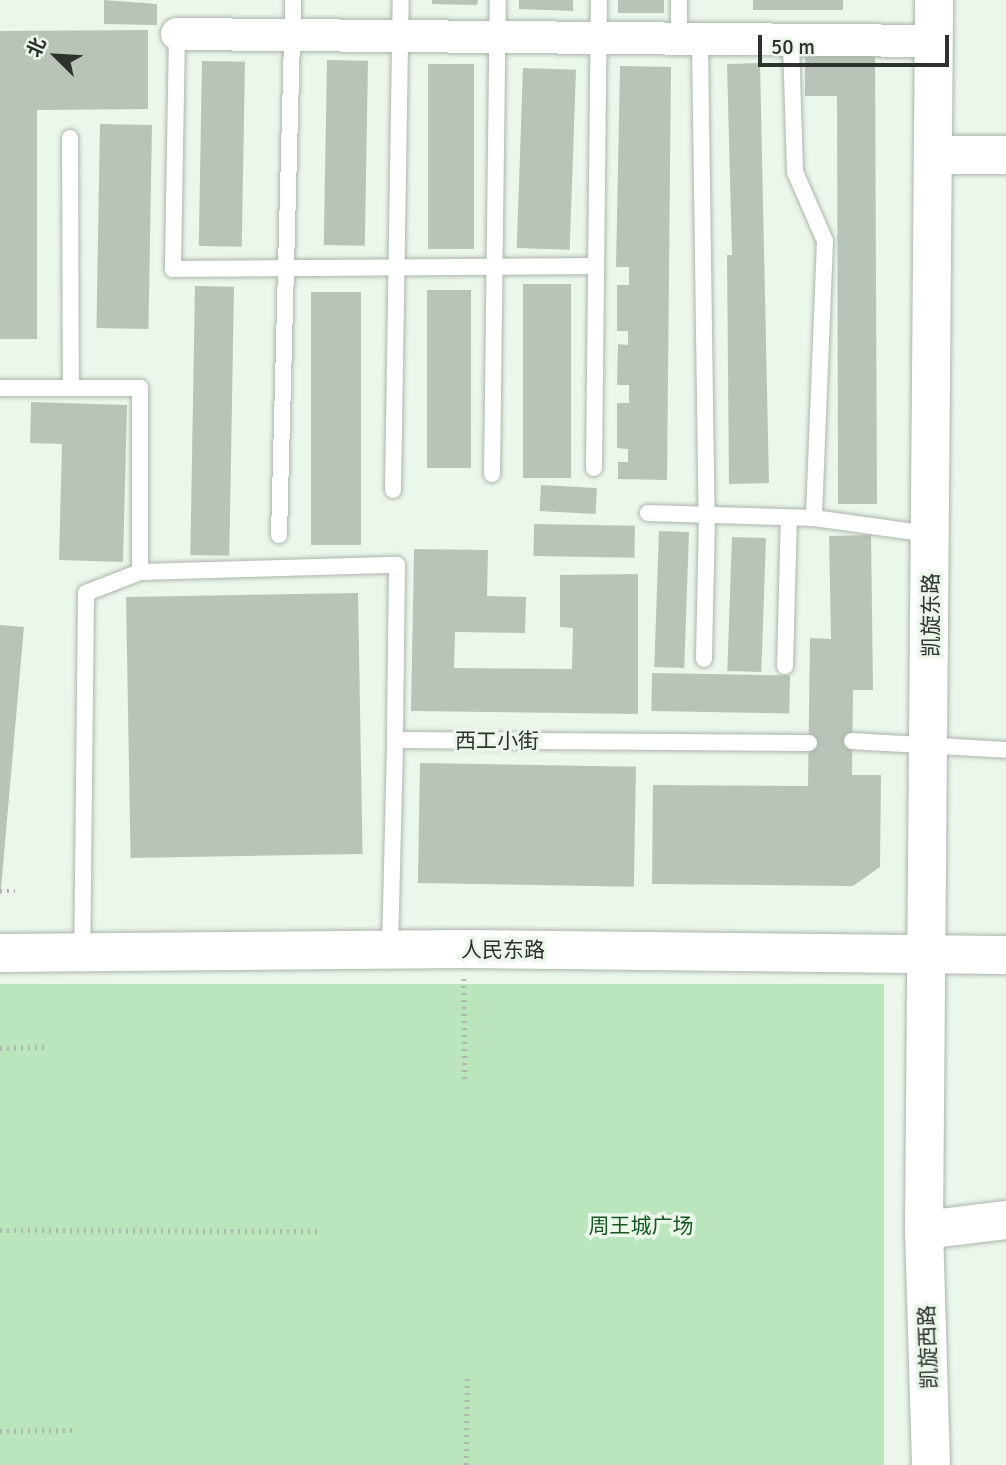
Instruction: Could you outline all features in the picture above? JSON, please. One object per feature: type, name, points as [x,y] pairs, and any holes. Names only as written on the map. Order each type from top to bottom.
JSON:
[{"type":"main road","name":"凯旋东路","points":[[924,1230],[929,954],[934,0]]},
{"type":"main road","points":[[935,155],[1006,155]]},
{"type":"main road","name":"人民东路","points":[[0,953],[464,949],[1006,955]]},
{"type":"main road","points":[[924,1230],[1006,1220]]},
{"type":"main road","points":[[924,1230],[1006,1237]]},
{"type":"main road","name":"凯旋西路","points":[[924,1230],[931,1465]]},
{"type":"street","points":[[177,34],[689,43],[934,41]]},
{"type":"lane","points":[[279,536],[293,0]]},
{"type":"lane","points":[[393,490],[401,0]]},
{"type":"lane","points":[[492,474],[498,0]]},
{"type":"lane","points":[[594,468],[599,0]]},
{"type":"lane","points":[[679,0],[689,43],[707,515],[704,659]]},
{"type":"lane","points":[[177,34],[173,269],[596,266]]},
{"type":"lane","points":[[791,43],[795,172],[825,241],[814,518]]},
{"type":"lane","points":[[70,138],[71,388]]},
{"type":"lane","points":[[0,388],[140,388],[140,572]]},
{"type":"lane","points":[[648,513],[814,518],[932,534]]},
{"type":"lane","points":[[785,666],[789,517]]},
{"type":"lane","points":[[82,953],[86,593],[140,572],[397,565],[390,950]]},
{"type":"lane","name":"西工小街","points":[[395,740],[809,743]]},
{"type":"lane","points":[[852,741],[1006,750]]},
{"type":"path","points":[[0,891],[15,891]]},
{"type":"path","points":[[464,949],[465,1083]]},
{"type":"path","points":[[0,1048],[46,1047]]},
{"type":"path","points":[[0,1230],[319,1231]]},
{"type":"path","points":[[466,1465],[467,1378]]},
{"type":"path","points":[[0,1431],[72,1430]]},
{"type":"green space","name":"周王城广场","points":[[0,984],[884,984],[884,1465],[0,1465]]},
{"type":"building","points":[[104,0],[157,4],[157,25],[104,24]]},
{"type":"building","points":[[432,0],[478,0],[477,5],[432,4]]},
{"type":"building","points":[[519,0],[573,0],[573,11],[519,9]]},
{"type":"building","points":[[618,0],[664,0],[664,13],[618,13]]},
{"type":"building","points":[[753,0],[843,0],[843,10],[753,10]]},
{"type":"building","points":[[148,30],[148,109],[37,110],[37,339],[0,339],[0,31]]},
{"type":"building","points":[[875,50],[877,504],[838,504],[837,96],[805,96],[805,51]]},
{"type":"building","points":[[327,60],[368,61],[365,246],[324,245]]},
{"type":"building","points":[[202,61],[245,62],[242,247],[199,246]]},
{"type":"building","points":[[760,63],[769,483],[729,484],[727,255],[732,255],[727,64]]},
{"type":"building","points":[[428,64],[474,64],[474,249],[428,249]]},
{"type":"building","points":[[620,66],[671,67],[667,480],[618,479],[618,462],[628,462],[628,449],[617,448],[617,403],[629,403],[629,385],[617,385],[618,344],[628,345],[628,331],[617,331],[617,285],[629,285],[629,267],[616,267]]},
{"type":"building","points":[[523,68],[576,70],[570,250],[517,248]]},
{"type":"building","points":[[100,124],[152,125],[148,329],[96,328]]},
{"type":"building","points":[[523,284],[571,284],[571,478],[523,478]]},
{"type":"building","points":[[195,286],[234,287],[229,556],[190,555]]},
{"type":"building","points":[[427,290],[471,290],[471,468],[427,468]]},
{"type":"building","points":[[311,292],[361,292],[361,545],[311,545]]},
{"type":"building","points":[[31,402],[127,405],[123,562],[59,560],[62,444],[30,443]]},
{"type":"building","points":[[541,485],[597,488],[596,514],[540,511]]},
{"type":"building","points":[[534,524],[635,526],[634,558],[533,556]]},
{"type":"building","points":[[659,531],[689,532],[684,668],[654,667]]},
{"type":"building","points":[[871,535],[873,690],[853,690],[852,775],[881,775],[880,867],[853,886],[652,884],[653,785],[808,786],[810,638],[831,639],[829,536]]},
{"type":"building","points":[[732,537],[766,538],[761,672],[727,671]]},
{"type":"building","points":[[414,549],[488,550],[487,596],[526,597],[525,633],[455,632],[454,668],[572,669],[573,628],[560,627],[560,575],[638,574],[638,714],[411,711]]},
{"type":"building","points":[[358,593],[363,854],[131,858],[126,597]]},
{"type":"building","points":[[0,625],[24,627],[0,895]]},
{"type":"building","points":[[652,673],[790,675],[789,713],[651,711]]},
{"type":"building","points":[[420,763],[636,767],[634,887],[418,883]]}]
